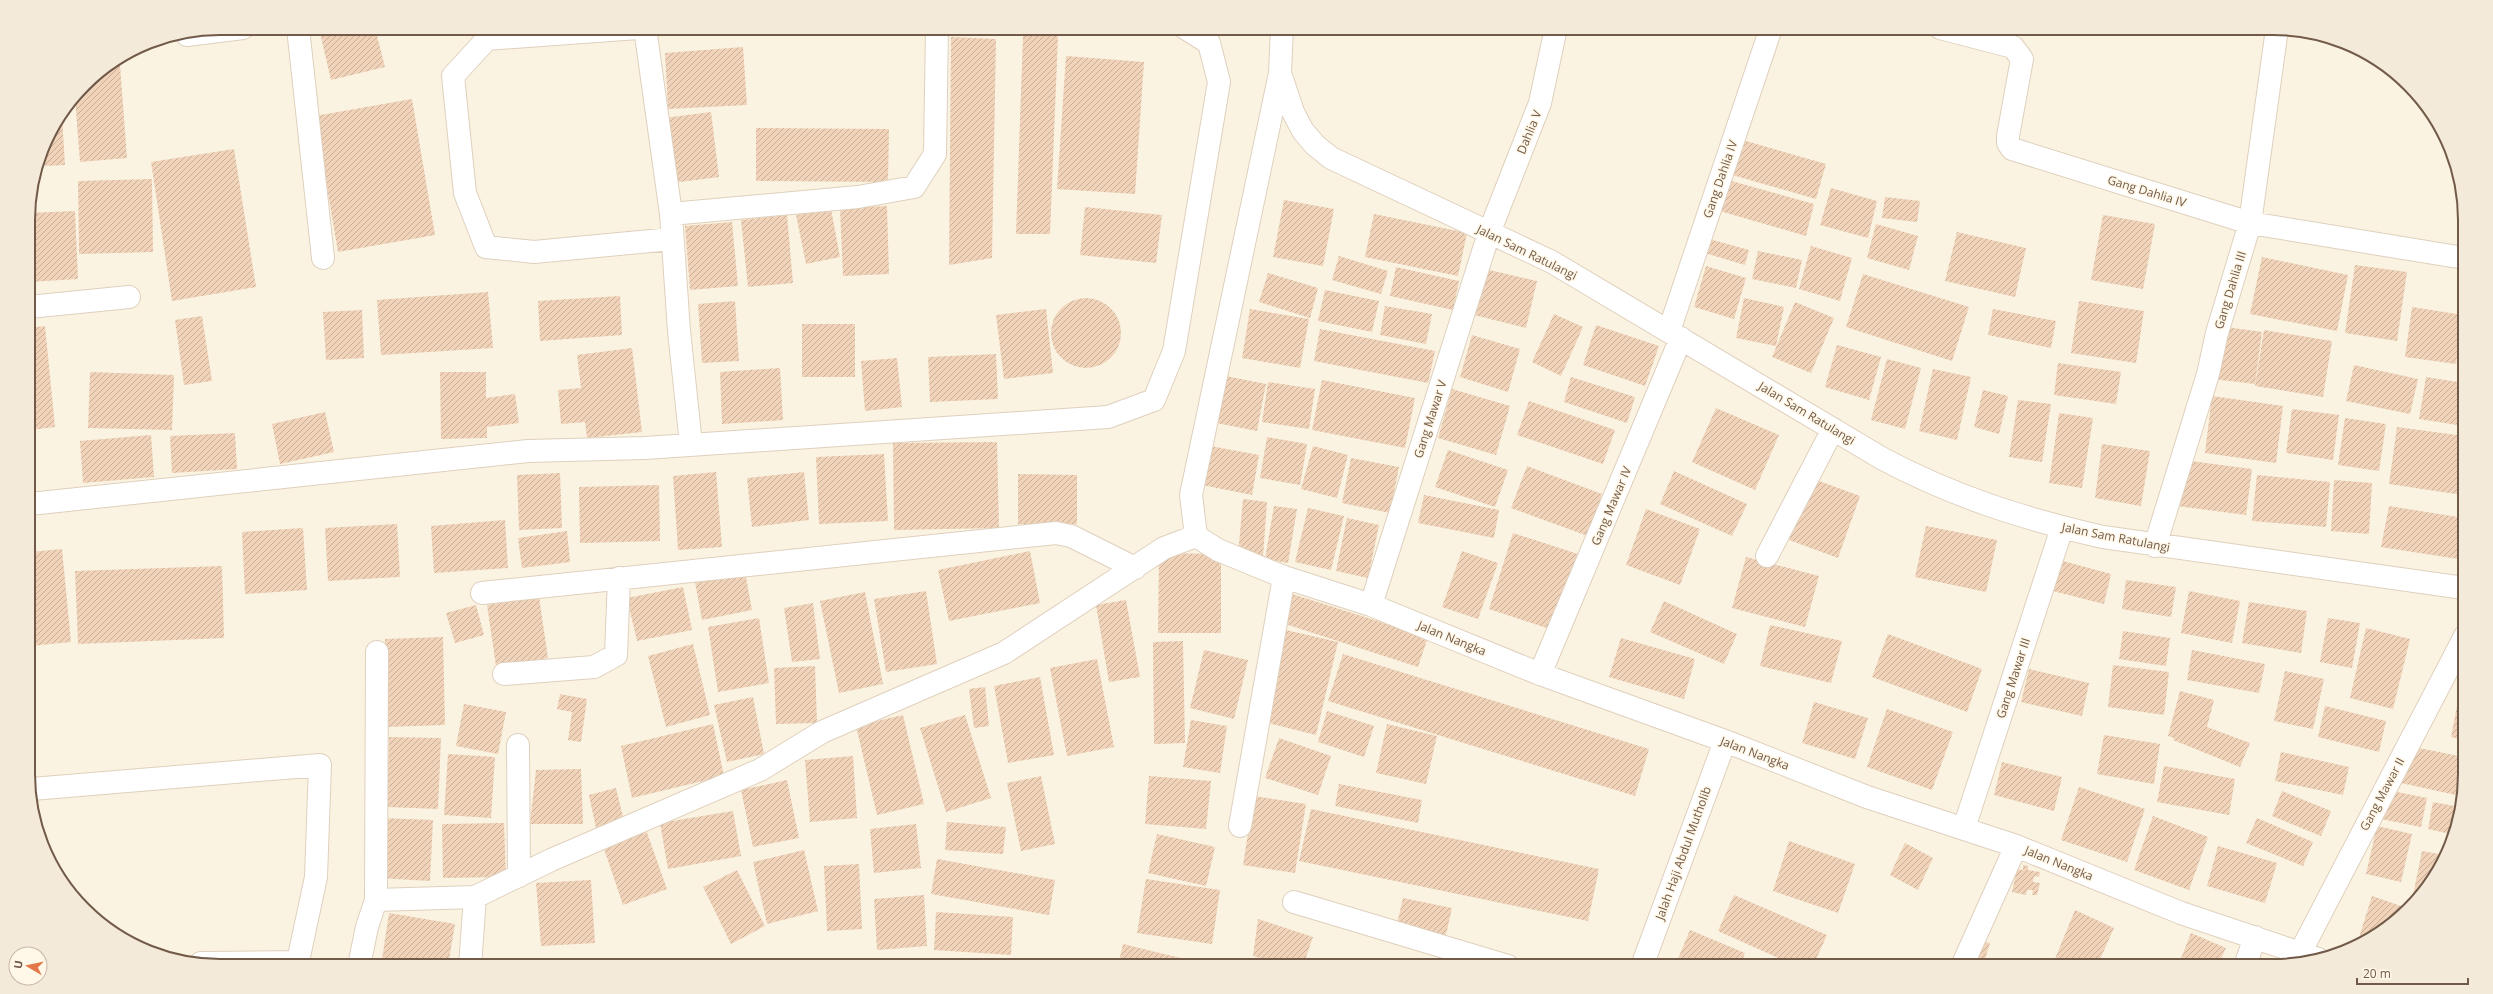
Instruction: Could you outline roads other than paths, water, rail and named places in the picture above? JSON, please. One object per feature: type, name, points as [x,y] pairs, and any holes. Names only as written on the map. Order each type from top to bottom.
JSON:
[{"type":"street","points":[[299,35],[323,258]]},
{"type":"street","points":[[532,35],[487,38],[453,76],[465,193],[486,247],[534,252],[672,239]]},
{"type":"street","points":[[646,35],[671,214],[679,330],[691,444]]},
{"type":"street","points":[[671,214],[858,197],[914,188],[935,154],[937,35]]},
{"type":"street","points":[[35,503],[528,451],[691,444],[1108,417],[1154,400],[1174,351],[1219,82],[1209,43],[1196,35]]},
{"type":"street","name":"Jalan Sam Ratulangi","points":[[1282,35],[1280,73],[1293,112],[1303,130],[1315,146],[1331,158],[1552,262],[1675,334],[1882,459],[1927,482],[1968,499],[2062,528],[2155,546],[2458,587]]},
{"type":"street","name":"Dahlia V","points":[[1489,233],[1540,103],[1555,35]]},
{"type":"street","name":"Gang Dahlia IV","points":[[1675,334],[1769,35]]},
{"type":"street","name":"Gang Dahlia IV","points":[[1967,35],[2013,47],[2020,54],[2022,59],[2008,136],[2008,143],[2012,149],[2250,223],[2458,257]]},
{"type":"street","name":"Gang Dahlia III","points":[[2155,546],[2208,374],[2217,333],[2250,223],[2276,35]]},
{"type":"street","points":[[376,900],[474,897],[760,770],[822,732],[1004,654],[1164,548],[1196,536],[1191,495],[1280,73]]},
{"type":"street","name":"Gang Mawar V","points":[[1371,605],[1489,233]]},
{"type":"street","points":[[35,306],[129,297]]},
{"type":"street","name":"Gang Mawar IV","points":[[1540,674],[1675,334]]},
{"type":"street","points":[[1767,556],[1833,429]]},
{"type":"street","name":"Gang Mawar III","points":[[1964,828],[2062,528]]},
{"type":"street","points":[[482,593],[1056,533],[1071,536],[1135,568]]},
{"type":"street","name":"Jalan Nangka","points":[[1196,536],[1218,550],[1284,577],[1371,605],[1540,674],[1725,741],[1867,797],[2016,846],[2181,913],[2307,955]]},
{"type":"street","points":[[1240,826],[1284,577]]},
{"type":"street","points":[[504,674],[594,667],[616,655],[619,578]]},
{"type":"street","name":"Gang Mawar II","points":[[2310,955],[2458,650]]},
{"type":"street","points":[[360,959],[367,927],[376,900],[377,652]]},
{"type":"street","name":"Jalah Haji Abdul Mutholib","points":[[1645,959],[1725,741]]},
{"type":"street","points":[[518,745],[519,876]]},
{"type":"street","points":[[35,789],[320,765],[316,877],[298,959]]},
{"type":"street","points":[[1965,959],[2016,846]]},
{"type":"street","points":[[470,959],[474,897]]},
{"type":"street","points":[[1294,902],[1485,959]]},
{"type":"street","points":[[2247,959],[2255,937]]}]
